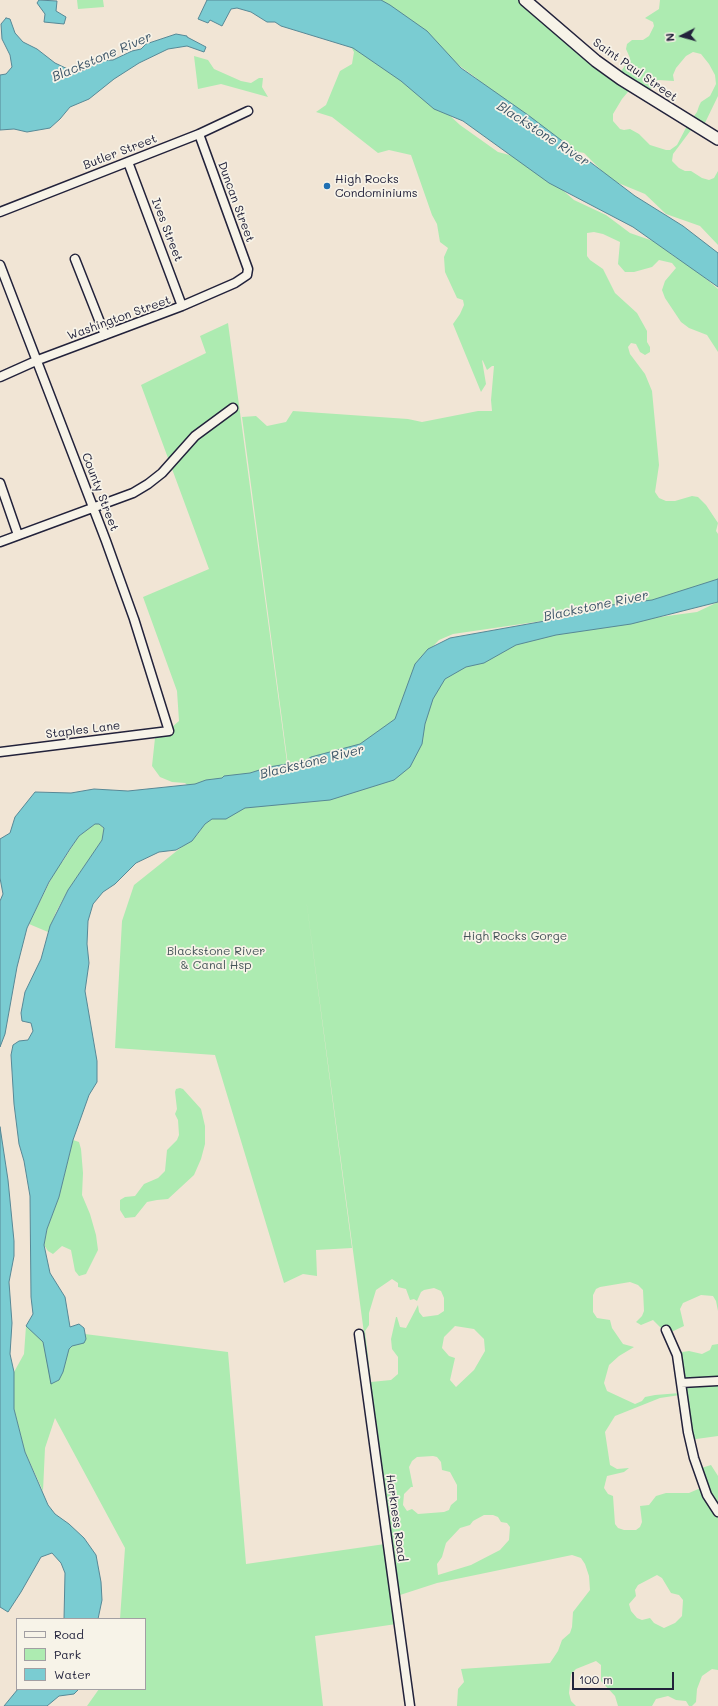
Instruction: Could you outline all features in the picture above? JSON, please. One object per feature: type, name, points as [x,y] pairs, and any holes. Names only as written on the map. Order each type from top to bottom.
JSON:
[{"type":"main road","name":"Saint Paul Street","points":[[525,0],[596,61],[621,79],[718,139]]},
{"type":"street","name":"Butler Street","points":[[0,212],[198,134],[248,111]]},
{"type":"street","name":"Duncan Street","points":[[198,134],[248,269],[248,272],[244,278]]},
{"type":"street","name":"Ives Street","points":[[128,162],[182,306]]},
{"type":"street","points":[[75,259],[105,336]]},
{"type":"street","name":"County Street","points":[[0,265],[38,360],[134,619],[169,731]]},
{"type":"street","name":"Washington Street","points":[[0,377],[38,360],[182,306],[244,278]]},
{"type":"street","points":[[0,542],[93,508],[132,492],[157,478],[195,436],[233,408]]},
{"type":"street","points":[[0,483],[18,535]]},
{"type":"street","name":"Staples Lane","points":[[0,752],[169,731]]},
{"type":"street","points":[[666,1330],[677,1355],[694,1458],[707,1495],[718,1512]]},
{"type":"street","name":"Harkness Road","points":[[359,1334],[410,1706]]},
{"type":"street","points":[[681,1383],[718,1381]]},
{"type":"green space","points":[[77,0],[103,0],[104,7],[78,9]]},
{"type":"green space","points":[[369,0],[523,0],[618,76],[630,58],[626,49],[627,44],[632,40],[643,40],[649,36],[654,26],[653,22],[645,18],[659,9],[660,0],[718,0],[718,96],[703,127],[694,126],[673,154],[672,161],[679,168],[685,171],[691,171],[702,178],[709,180],[714,178],[718,171],[718,245],[700,226],[666,214],[645,194],[611,180],[584,153],[569,150],[550,132],[530,125],[475,77]],"holes":[[[693,52],[701,54],[715,75],[716,84],[710,96],[701,102],[697,112],[688,124],[677,145],[670,150],[650,145],[639,134],[630,129],[620,129],[613,121],[613,114],[622,99],[632,87],[645,95],[658,80],[674,81],[673,75],[676,68],[686,56]]]},
{"type":"green space","points":[[344,35],[391,61],[460,125],[498,152],[513,156],[559,187],[574,200],[606,215],[630,233],[656,242],[675,257],[691,266],[718,289],[718,352],[707,335],[689,328],[681,322],[665,298],[662,290],[665,281],[676,268],[672,263],[659,260],[652,267],[634,272],[625,272],[618,264],[620,242],[603,234],[594,232],[587,233],[587,256],[590,260],[603,269],[615,293],[637,313],[647,331],[647,342],[650,347],[650,352],[645,355],[640,352],[636,344],[631,343],[628,347],[630,354],[645,374],[652,391],[659,465],[655,492],[659,498],[666,501],[675,501],[692,496],[698,497],[706,505],[718,523],[716,531],[718,534],[718,584],[657,602],[621,606],[549,620],[453,634],[439,640],[416,664],[396,732],[323,758],[288,765],[242,417],[256,416],[267,426],[286,422],[293,411],[408,419],[422,422],[478,411],[492,411],[491,400],[494,366],[487,370],[482,360],[486,384],[481,392],[453,324],[464,305],[463,300],[457,298],[445,272],[444,257],[448,248],[440,242],[437,224],[432,215],[411,155],[389,150],[378,153],[332,117],[316,112],[326,105],[340,71],[352,64],[354,52]]},
{"type":"green space","points":[[194,56],[208,60],[214,69],[241,81],[251,83],[259,78],[263,78],[262,87],[268,97],[221,84],[198,89]]},
{"type":"green space","points":[[228,323],[289,777],[200,796],[185,783],[172,782],[160,777],[152,766],[155,738],[163,735],[179,721],[177,691],[143,597],[209,569],[141,385],[206,353],[200,336]]},
{"type":"green space","points":[[718,602],[718,1311],[716,1301],[713,1296],[701,1295],[683,1303],[680,1309],[684,1326],[667,1334],[653,1320],[641,1325],[636,1322],[642,1316],[644,1311],[643,1290],[638,1285],[630,1282],[596,1289],[593,1295],[593,1312],[597,1318],[610,1320],[612,1328],[623,1344],[634,1347],[619,1356],[609,1365],[604,1383],[607,1391],[635,1404],[642,1401],[645,1397],[680,1393],[676,1353],[689,1351],[702,1354],[710,1350],[712,1345],[718,1344],[718,1436],[689,1440],[680,1395],[660,1398],[615,1416],[605,1432],[610,1465],[617,1469],[629,1468],[624,1472],[607,1476],[604,1488],[608,1494],[613,1496],[615,1524],[618,1528],[624,1530],[636,1530],[640,1527],[642,1522],[640,1506],[649,1505],[656,1496],[666,1493],[689,1493],[703,1487],[698,1469],[711,1465],[718,1476],[718,1670],[712,1669],[702,1676],[697,1689],[696,1702],[692,1706],[689,1706],[686,1701],[676,1700],[668,1696],[656,1699],[652,1706],[618,1706],[615,1696],[601,1681],[601,1665],[596,1661],[576,1669],[571,1674],[569,1693],[571,1701],[576,1706],[457,1706],[458,1689],[464,1682],[461,1669],[550,1663],[558,1651],[562,1640],[570,1633],[573,1612],[590,1590],[589,1576],[585,1564],[581,1558],[572,1555],[437,1583],[400,1595],[403,1623],[315,1636],[323,1706],[87,1706],[98,1690],[146,1690],[146,1618],[120,1618],[125,1548],[55,1418],[45,1448],[43,1491],[25,1452],[14,1409],[13,1377],[14,1372],[24,1354],[26,1326],[29,1329],[29,1327],[228,1352],[246,1564],[392,1543],[305,891],[352,1248],[316,1250],[317,1276],[303,1274],[284,1283],[215,1055],[115,1048],[122,921],[134,885],[198,834],[215,807],[420,719],[453,652],[608,624],[697,612]],"holes":[[[392,1279],[398,1283],[398,1287],[406,1289],[410,1300],[414,1299],[417,1301],[421,1292],[424,1290],[434,1288],[441,1291],[444,1298],[444,1311],[438,1315],[423,1317],[419,1312],[418,1305],[406,1328],[400,1327],[396,1317],[391,1339],[392,1349],[398,1357],[398,1374],[391,1380],[371,1382],[365,1331],[369,1325],[369,1313],[376,1290]],[[455,1326],[474,1329],[484,1339],[485,1351],[474,1370],[456,1387],[450,1380],[455,1358],[449,1356],[442,1348],[444,1337]],[[417,1457],[437,1457],[441,1462],[442,1470],[450,1472],[457,1485],[457,1500],[451,1505],[449,1510],[444,1512],[418,1514],[412,1509],[407,1511],[403,1505],[404,1494],[411,1487],[413,1487],[409,1467],[412,1461]],[[484,1515],[493,1515],[498,1517],[501,1522],[507,1523],[510,1527],[509,1540],[500,1550],[471,1565],[438,1575],[437,1564],[442,1557],[446,1543],[460,1528],[470,1525],[473,1521]],[[657,1575],[662,1578],[671,1593],[679,1595],[683,1600],[682,1616],[675,1623],[664,1628],[654,1623],[650,1618],[642,1620],[637,1618],[631,1611],[629,1604],[636,1596],[635,1590],[638,1585]]]},
{"type":"green space","points":[[95,824],[99,824],[104,828],[102,840],[68,890],[56,912],[48,932],[29,924],[57,867],[63,861],[79,836]]},
{"type":"green space","points":[[176,1089],[183,1089],[201,1109],[205,1126],[205,1144],[201,1159],[194,1175],[168,1199],[147,1202],[135,1217],[125,1218],[120,1210],[120,1200],[125,1197],[135,1196],[144,1184],[158,1178],[165,1171],[167,1150],[177,1140],[179,1135],[178,1120],[175,1114],[177,1109],[175,1092]]},
{"type":"green space","points":[[73,1140],[79,1142],[81,1149],[83,1173],[82,1195],[90,1214],[96,1235],[98,1250],[86,1274],[79,1276],[75,1271],[71,1250],[62,1246],[53,1254],[48,1251],[44,1245],[47,1229],[59,1197]]},
{"type":"water","points":[[39,0],[57,1],[56,11],[66,17],[64,24],[44,22],[45,14],[37,3]]},
{"type":"water","name":"Blackstone River","points":[[207,0],[381,0],[390,5],[427,31],[461,68],[528,115],[635,196],[683,226],[718,253],[718,287],[633,227],[549,183],[463,121],[434,109],[401,81],[353,48],[281,26],[275,22],[267,22],[251,12],[237,8],[231,9],[222,26],[210,20],[208,23],[198,19]]},
{"type":"water","points":[[6,18],[10,19],[15,33],[23,42],[37,49],[55,63],[74,72],[85,70],[93,61],[113,60],[132,51],[141,49],[146,44],[176,34],[187,36],[206,47],[204,52],[187,46],[168,49],[139,63],[114,79],[89,99],[70,107],[50,128],[27,132],[14,129],[0,130],[0,75],[6,74],[12,67],[10,55],[2,39],[1,24]]},
{"type":"water","name":"Blackstone River","points":[[718,579],[718,602],[631,624],[556,635],[516,645],[484,663],[466,667],[445,679],[433,699],[425,724],[422,744],[410,767],[394,780],[330,800],[245,808],[226,819],[212,819],[205,824],[192,841],[176,850],[159,852],[136,863],[115,884],[103,892],[93,904],[88,921],[87,944],[89,963],[85,991],[97,1061],[97,1082],[89,1095],[73,1140],[59,1197],[47,1229],[44,1245],[50,1273],[65,1297],[70,1327],[79,1324],[84,1328],[86,1339],[84,1343],[72,1346],[69,1349],[63,1372],[59,1380],[51,1384],[43,1342],[26,1326],[33,1314],[31,1297],[30,1196],[24,1161],[19,1144],[14,1104],[11,1055],[13,1045],[19,1041],[28,1040],[33,1031],[31,1023],[22,1021],[21,1013],[25,992],[41,959],[50,926],[68,890],[102,840],[104,828],[99,824],[95,824],[79,836],[49,882],[27,928],[17,967],[5,1034],[0,1047],[0,901],[3,894],[0,878],[0,839],[10,833],[15,817],[35,792],[71,793],[94,789],[128,791],[195,784],[206,780],[222,778],[224,776],[250,773],[269,767],[305,761],[311,757],[360,744],[395,719],[415,664],[428,649],[450,638],[556,619],[596,607],[652,600]]},
{"type":"water","points":[[0,1127],[8,1180],[14,1241],[14,1256],[9,1282],[12,1323],[10,1354],[14,1372],[14,1409],[25,1452],[48,1505],[55,1514],[69,1524],[84,1538],[96,1555],[101,1582],[102,1600],[98,1618],[64,1618],[65,1573],[61,1563],[52,1553],[41,1557],[8,1612],[0,1607]]},
{"type":"water","points":[[17,1690],[78,1690],[74,1694],[59,1696],[47,1706],[4,1706]]},
{"type":"place","name":"High Rocks Condominiums","points":[[327,186]]},
{"type":"park label","name":"High Rocks Gorge","points":[[515,936]]},
{"type":"park label","name":"Blackstone River & Canal Hsp","points":[[216,958]]}]
